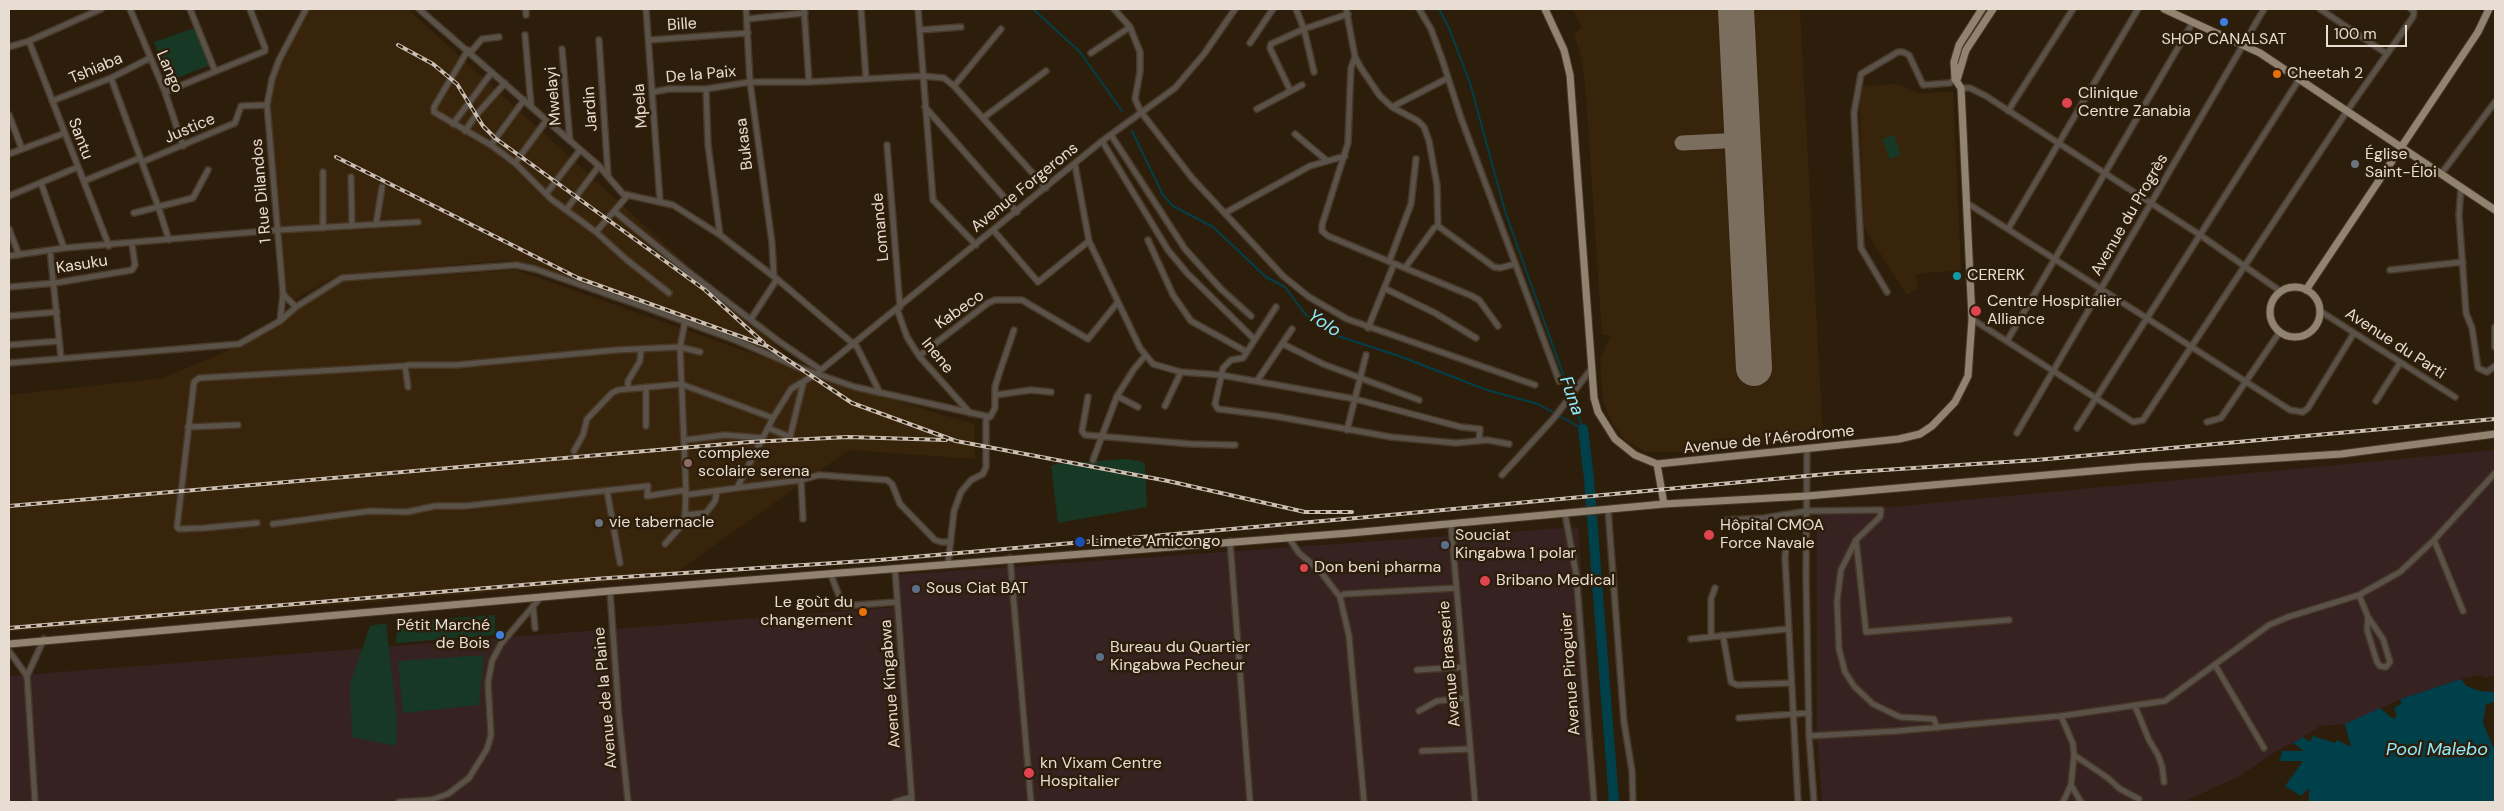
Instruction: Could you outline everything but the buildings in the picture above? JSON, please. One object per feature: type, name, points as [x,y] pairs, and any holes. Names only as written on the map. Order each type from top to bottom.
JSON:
[{"type":"main road","name":"Avenue de l’Aérodrome","points":[[1545,9],[1564,50],[1570,75],[1594,398],[1598,412],[1608,430],[1626,450],[1658,464],[1886,442],[1920,434],[1949,411],[1965,384],[1971,355],[1972,319],[1967,203],[1958,83],[1954,62],[1959,45],[1982,9]]},
{"type":"main road","points":[[1958,83],[1966,50],[1993,9]]},
{"type":"main road","points":[[2164,9],[2243,44],[2300,78],[2495,210]]},
{"type":"main road","points":[[2306,290],[2473,39],[2489,9]]},
{"type":"main road","points":[[2293,287],[2306,290],[2317,298],[2320,311],[2316,325],[2304,336],[2289,336],[2280,333],[2272,323],[2271,303],[2280,291],[2293,287]]},
{"type":"main road","points":[[9,644],[44,639],[610,591],[831,575],[1010,558],[1452,524],[1664,504],[1807,496],[2138,467],[2341,454],[2495,434]]},
{"type":"main road","points":[[1658,464],[1664,504]]},
{"type":"street","points":[[9,47],[101,9]]},
{"type":"street","name":"Lango","points":[[130,9],[165,92],[183,146]]},
{"type":"street","points":[[190,9],[215,71]]},
{"type":"street","points":[[165,92],[265,51],[250,9]]},
{"type":"street","name":"1 Rue Dilandos","points":[[280,322],[283,294],[267,104],[279,60],[306,9]]},
{"type":"street","points":[[419,9],[531,105],[546,121],[598,166],[627,196],[673,205],[720,235],[776,278],[854,344],[861,352],[880,393]]},
{"type":"street","points":[[526,9],[526,15]]},
{"type":"street","name":"Mpela","points":[[646,9],[660,201]]},
{"type":"street","name":"Bukasa","points":[[746,9],[750,82],[776,278]]},
{"type":"street","points":[[861,9],[866,78]]},
{"type":"street","points":[[918,9],[924,107],[933,200],[976,245]]},
{"type":"street","points":[[1114,9],[1130,27],[1140,52],[1140,72],[1135,99],[1141,112],[1192,178],[1283,276],[1327,308],[1368,328],[1535,384]]},
{"type":"street","name":"Avenue Forgerons","points":[[737,488],[762,438],[791,389],[803,384],[816,374],[994,231],[1102,141],[1175,88],[1204,54],[1235,9]]},
{"type":"street","points":[[1250,43],[1274,9]]},
{"type":"street","points":[[1296,9],[1304,29],[1314,72]]},
{"type":"street","points":[[1419,9],[1431,29],[1559,381]]},
{"type":"street","points":[[2008,111],[2073,9]]},
{"type":"street","points":[[2008,229],[2060,145],[2138,9]]},
{"type":"street","name":"Avenue du Progrès","points":[[2017,433],[2264,9]]},
{"type":"street","points":[[2320,9],[2387,54]]},
{"type":"street","points":[[1972,319],[2096,399],[2134,422],[2139,422],[2147,415],[2347,111],[2413,17],[2414,12],[2411,9]]},
{"type":"street","points":[[747,19],[805,11],[809,82]]},
{"type":"street","points":[[1290,90],[1270,46],[1273,42],[1347,11],[1355,56],[1380,96],[1392,107],[1418,121],[1424,127],[1429,141],[1437,185],[1438,226]]},
{"type":"street","points":[[2007,341],[2056,260],[2104,173],[2193,22]]},
{"type":"street","points":[[920,30],[961,27]]},
{"type":"street","points":[[1091,53],[1130,27]]},
{"type":"street","points":[[1001,29],[954,86],[1046,188]]},
{"type":"street","name":"Bille","points":[[649,40],[748,33]]},
{"type":"street","points":[[525,35],[531,105]]},
{"type":"street","points":[[499,37],[482,39],[469,51],[434,107],[434,112],[491,145],[515,163],[546,194],[596,232],[627,260],[669,293]]},
{"type":"street","name":"Santu","points":[[29,40],[109,246]]},
{"type":"street","name":"Jardin","points":[[600,40],[608,176]]},
{"type":"street","name":"Mwelayi","points":[[562,49],[570,141]]},
{"type":"street","points":[[1887,292],[1861,248],[1854,114],[1861,74],[1898,52],[1909,55],[1923,85],[1958,83],[1978,92],[2200,235],[2280,291]]},
{"type":"street","points":[[1355,56],[1352,68],[1348,142],[1322,225],[1322,231],[1328,236],[1479,300],[1498,326]]},
{"type":"street","name":"Tshiaba","points":[[52,101],[111,78],[150,58]]},
{"type":"street","points":[[983,118],[1046,71]]},
{"type":"street","points":[[453,124],[492,72]]},
{"type":"street","name":"De la Paix","points":[[653,92],[669,89],[706,89],[750,82],[809,82],[923,76],[944,78],[954,86]]},
{"type":"street","points":[[111,78],[158,206],[168,240]]},
{"type":"street","points":[[1392,107],[1448,78]]},
{"type":"street","points":[[2077,428],[2300,78]]},
{"type":"street","points":[[465,131],[476,115],[505,83]]},
{"type":"street","points":[[1257,109],[1302,85]]},
{"type":"street","points":[[706,89],[708,145],[720,235]]},
{"type":"street","points":[[491,145],[524,100]]},
{"type":"street","points":[[2441,174],[2495,102]]},
{"type":"street","name":"Justice","points":[[84,181],[183,146],[235,123],[241,106],[267,104]]},
{"type":"street","points":[[924,107],[1017,212]]},
{"type":"street","points":[[9,115],[22,149]]},
{"type":"street","points":[[515,163],[546,121]]},
{"type":"street","points":[[9,154],[65,133]]},
{"type":"street","points":[[1295,134],[1326,160]]},
{"type":"street","points":[[1111,135],[1185,249],[1221,289],[1251,316]]},
{"type":"street","points":[[1102,141],[1168,250],[1187,273],[1254,339]]},
{"type":"street","name":"Lomande","points":[[887,144],[899,308]]},
{"type":"street","points":[[546,194],[580,150]]},
{"type":"street","points":[[1225,213],[1301,170],[1326,160],[1345,156]]},
{"type":"street","points":[[1368,328],[1384,288],[1411,204],[1416,158]]},
{"type":"street","points":[[1075,164],[1090,241],[1118,302],[1146,356],[1157,366],[1181,372],[1221,375],[1355,398],[1461,427],[1480,429],[1479,440]]},
{"type":"street","points":[[566,210],[598,166]]},
{"type":"street","points":[[9,196],[78,167]]},
{"type":"street","points":[[134,212],[193,198],[208,170]]},
{"type":"street","points":[[323,172],[323,228]]},
{"type":"street","points":[[351,177],[352,226]]},
{"type":"street","points":[[41,183],[64,248]]},
{"type":"street","points":[[376,225],[382,187]]},
{"type":"street","points":[[2461,187],[2459,215],[2466,313],[2472,328],[2478,368],[2487,372],[2495,366]]},
{"type":"street","points":[[596,232],[627,196]]},
{"type":"street","points":[[1967,203],[2245,383],[2290,410],[2303,412],[2354,333]]},
{"type":"street","points":[[614,211],[632,228],[821,370]]},
{"type":"street","points":[[9,256],[64,248],[109,246],[278,230],[418,222]]},
{"type":"street","points":[[1438,226],[1494,267],[1500,268],[1515,264]]},
{"type":"street","points":[[1405,268],[1434,228],[1438,226]]},
{"type":"street","points":[[9,229],[19,255]]},
{"type":"street","points":[[994,231],[1038,282],[1090,241]]},
{"type":"street","points":[[1148,240],[1173,295],[1191,321],[1247,352]]},
{"type":"street","name":"Kasuku","points":[[9,287],[132,270],[135,265],[132,244]]},
{"type":"street","points":[[50,250],[55,282],[61,358]]},
{"type":"street","points":[[2390,270],[2463,262]]},
{"type":"street","points":[[9,363],[239,344],[280,322],[296,308],[335,282],[351,276],[516,265],[535,269],[735,340],[816,374],[880,393],[986,417],[993,414],[998,374],[1014,330]]},
{"type":"street","points":[[751,319],[776,278]]},
{"type":"street","points":[[1384,288],[1435,313],[1476,338]]},
{"type":"street","points":[[283,294],[296,308]]},
{"type":"street","name":"Kabeco","points":[[919,356],[988,303],[1005,299],[1022,300],[1088,339],[1118,302]]},
{"type":"street","points":[[1276,307],[1243,358],[1231,360],[1226,364],[1221,375],[1215,404],[1218,409],[1274,416],[1347,430],[1424,440],[1456,443],[1479,440],[1509,444]]},
{"type":"street","name":"Inene","points":[[899,308],[907,337],[919,356],[970,413]]},
{"type":"street","name":"Avenue du Parti","points":[[2320,311],[2455,398]]},
{"type":"street","points":[[9,316],[57,312]]},
{"type":"street","points":[[665,544],[682,525],[685,515],[685,440],[680,347],[685,322]]},
{"type":"street","points":[[2495,327],[2495,347]]},
{"type":"street","points":[[1258,381],[1292,329]]},
{"type":"street","points":[[2207,422],[2221,418],[2280,333]]},
{"type":"street","points":[[9,345],[59,340]]},
{"type":"street","points":[[1283,344],[1323,364],[1419,400]]},
{"type":"street","points":[[257,523],[208,526],[204,528],[179,529],[177,527],[192,388],[194,382],[199,378],[405,366],[456,365],[641,349],[680,347],[700,352]]},
{"type":"street","points":[[628,389],[628,381],[640,361],[641,349]]},
{"type":"street","points":[[1347,430],[1366,355]]},
{"type":"street","points":[[1093,460],[1117,396],[1134,369],[1146,356]]},
{"type":"street","points":[[2376,402],[2400,363]]},
{"type":"street","points":[[405,366],[408,387]]},
{"type":"street","points":[[1502,475],[1554,418],[1591,369]]},
{"type":"street","points":[[1165,406],[1181,372]]},
{"type":"street","points":[[574,451],[583,435],[587,419],[612,393],[628,389],[681,384],[773,418]]},
{"type":"street","points":[[768,428],[790,437],[803,384]]},
{"type":"street","points":[[646,387],[646,426]]},
{"type":"street","points":[[996,394],[1031,390],[1051,392]]},
{"type":"street","points":[[1117,396],[1138,408]]},
{"type":"street","points":[[1088,397],[1082,431],[1086,435],[1191,444],[1235,445]]},
{"type":"street","points":[[948,564],[954,511],[961,492],[971,480],[983,474],[986,467],[986,417]]},
{"type":"street","points":[[188,428],[238,425]]},
{"type":"street","points":[[685,440],[725,435],[762,438]]},
{"type":"street","points":[[1807,449],[1809,736],[1814,802]]},
{"type":"street","points":[[1809,736],[1937,728],[2061,716],[2165,702],[2269,626],[2288,617],[2359,595],[2400,572],[2434,540],[2495,473]]},
{"type":"street","points":[[273,524],[370,511],[406,512],[435,506],[465,506],[648,486],[648,496],[717,491],[801,480],[814,475],[827,475],[887,480],[892,484],[900,504],[935,540],[951,542]]},
{"type":"street","points":[[801,480],[803,519]]},
{"type":"street","points":[[608,491],[620,563]]},
{"type":"street","points":[[685,515],[706,513],[714,501],[717,491]]},
{"type":"street","points":[[1608,509],[1624,722],[1632,771],[1633,802]]},
{"type":"street","points":[[1727,520],[1764,518],[1807,511],[1881,510],[1880,517],[1856,540],[1846,556],[1838,586],[1839,649],[1845,672],[1863,696],[1880,709],[1900,717],[1934,719],[1937,728]]},
{"type":"street","name":"Avenue Piroguier","points":[[1565,514],[1576,573],[1594,802]]},
{"type":"street","name":"Avenue Brasserie","points":[[1452,524],[1475,802]]},
{"type":"street","points":[[1288,537],[1299,553],[1320,571],[1340,597],[1349,636],[1364,802]]},
{"type":"street","points":[[1856,540],[1866,632],[2009,620]]},
{"type":"street","points":[[2434,540],[2463,611]]},
{"type":"street","points":[[1230,541],[1250,802]]},
{"type":"street","points":[[1798,802],[1794,714],[1787,629],[1785,550],[1791,543],[1807,542]]},
{"type":"street","points":[[1010,558],[1030,802]]},
{"type":"street","name":"Avenue Kingabwa","points":[[895,569],[912,800],[895,802]]},
{"type":"street","points":[[831,575],[843,606],[897,602]]},
{"type":"street","points":[[1340,597],[1344,594],[1456,588]]},
{"type":"street","points":[[1711,636],[1711,599],[1715,588]]},
{"type":"street","name":"Avenue de la Plaine","points":[[610,591],[619,716],[628,802]]},
{"type":"street","points":[[2359,595],[2368,617],[2383,639],[2390,662],[2386,667],[2380,666],[2377,662],[2368,630],[2368,617]]},
{"type":"street","points":[[398,802],[431,800],[448,794],[469,778],[487,748],[491,735],[488,683],[492,661],[500,644],[540,598]]},
{"type":"street","points":[[533,606],[535,628]]},
{"type":"street","points":[[1691,639],[1787,629]]},
{"type":"street","points":[[1723,635],[1731,682],[1737,685],[1791,683]]},
{"type":"street","points":[[35,802],[27,676],[44,639]]},
{"type":"street","points":[[9,651],[27,676]]},
{"type":"street","points":[[2215,665],[2264,748]]},
{"type":"street","points":[[1416,670],[1463,667]]},
{"type":"street","points":[[1419,710],[1437,701],[1465,698]]},
{"type":"street","points":[[2135,706],[2158,756],[2164,782]]},
{"type":"street","points":[[1739,718],[1809,713]]},
{"type":"street","points":[[2061,716],[2073,744],[2074,756],[2071,785],[2063,802]]},
{"type":"street","points":[[1422,751],[1470,748]]},
{"type":"street","points":[[2074,756],[2108,778],[2128,794],[2140,799]]},
{"type":"street","points":[[2071,785],[2081,802]]},
{"type":"shaded area","points":[[306,9],[408,9],[788,357],[510,260],[338,275],[282,306],[270,100],[278,63]]},
{"type":"shaded area","points":[[1573,9],[1830,9],[1800,10],[1823,438],[1685,452],[1646,452],[1625,440],[1613,425],[1603,401],[1600,359],[1611,335],[1602,335],[1586,96],[1582,61],[1574,33],[1582,28]]},
{"type":"shaded area","points":[[1898,84],[1919,93],[1953,92],[1961,270],[1916,274],[1918,288],[1907,295],[1864,228],[1859,86]]},
{"type":"shaded area","points":[[516,270],[833,382],[974,424],[975,459],[849,450],[670,577],[9,632],[9,395],[163,378],[239,346],[341,282]]},
{"type":"shaded area","points":[[2495,450],[2495,675],[2485,678],[2480,675],[2461,679],[2401,699],[2345,724],[2320,726],[2278,750],[2240,776],[2183,802],[1822,802],[1817,735],[1817,514]]},
{"type":"shaded area","points":[[1578,527],[1597,802],[9,802],[9,676],[897,607],[895,575]]},
{"type":"green space","points":[[195,28],[210,65],[169,81],[154,42]]},
{"type":"green space","points":[[1894,135],[1901,155],[1890,159],[1882,139]]},
{"type":"green space","points":[[1126,459],[1140,461],[1145,464],[1147,507],[1058,523],[1051,466],[1056,464]]},
{"type":"green space","points":[[495,615],[495,635],[396,643],[397,622]]},
{"type":"green space","points":[[386,623],[397,719],[396,746],[352,737],[350,684],[370,626]]},
{"type":"green space","points":[[484,655],[479,705],[403,713],[398,661]]},
{"type":"water","name":"Pool Malebo","points":[[2461,679],[2466,686],[2480,691],[2495,692],[2495,702],[2486,704],[2483,723],[2495,748],[2495,802],[2309,802],[2309,788],[2301,796],[2285,786],[2303,761],[2280,761],[2282,751],[2304,751],[2293,743],[2303,737],[2310,742],[2313,736],[2335,743],[2337,740],[2351,747],[2345,724],[2380,708],[2393,719],[2397,716],[2394,708],[2401,704],[2401,699]]},
{"type":"waterway","name":"Yolo","points":[[1033,9],[1080,52],[1122,111]]},
{"type":"waterway","name":"Funa","points":[[1439,9],[1449,28],[1470,83],[1505,211],[1570,394]]},
{"type":"waterway","name":"Yolo","points":[[1132,131],[1163,195],[1173,206],[1213,227],[1266,277],[1285,287],[1305,314],[1332,334],[1399,356],[1487,390],[1538,404],[1583,429]]},
{"type":"waterway","name":"Funa","points":[[1572,398],[1583,429]]},
{"type":"waterway","name":"Funa","points":[[1583,429],[1589,479],[1614,802]]},
{"type":"taxiway","points":[[1682,143],[1743,140]]},
{"type":"runway","points":[[1736,9],[1754,368]]},
{"type":"railway","points":[[398,45],[433,64],[457,84],[483,126],[495,138],[705,290],[764,343]]},
{"type":"railway","points":[[336,157],[578,278],[767,346],[852,403],[956,441],[1168,481],[1305,512],[1352,512]]},
{"type":"railway","points":[[9,628],[594,579],[879,560],[1838,473],[2036,460],[2495,419]]},
{"type":"railway","points":[[9,506],[750,442],[848,437],[946,440]]},
{"type":"place","name":"SHOP CANALSAT","points":[[2224,22]]},
{"type":"place","name":"Cheetah 2","points":[[2277,74]]},
{"type":"place","name":"Clinique Centre Zanabia","points":[[2067,103]]},
{"type":"place","name":"Église Saint-Éloi","points":[[2355,164]]},
{"type":"place","name":"CERERK","points":[[1957,276]]},
{"type":"place","name":"Centre Hospitalier Alliance","points":[[1976,311]]},
{"type":"place","name":"complexe scolaire serena","points":[[688,463]]},
{"type":"place","name":"vie tabernacle","points":[[599,523]]},
{"type":"place","name":"Hôpital CMOA Force Navale","points":[[1709,535]]},
{"type":"place","name":"Limete Amicongo","points":[[1080,542]]},
{"type":"place","name":"Souciat Kingabwa 1 polar","points":[[1445,545]]},
{"type":"place","name":"Don beni pharma","points":[[1304,568]]},
{"type":"place","name":"Bribano Medical","points":[[1485,581]]},
{"type":"place","name":"Sous Ciat BAT","points":[[916,589]]},
{"type":"place","name":"Le goùt du changement","points":[[863,612]]},
{"type":"place","name":"Pétit Marché de Bois","points":[[500,635]]},
{"type":"place","name":"Bureau du Quartier Kingabwa Pecheur","points":[[1100,657]]},
{"type":"place","name":"kn Vixam Centre Hospitalier","points":[[1029,773]]}]
